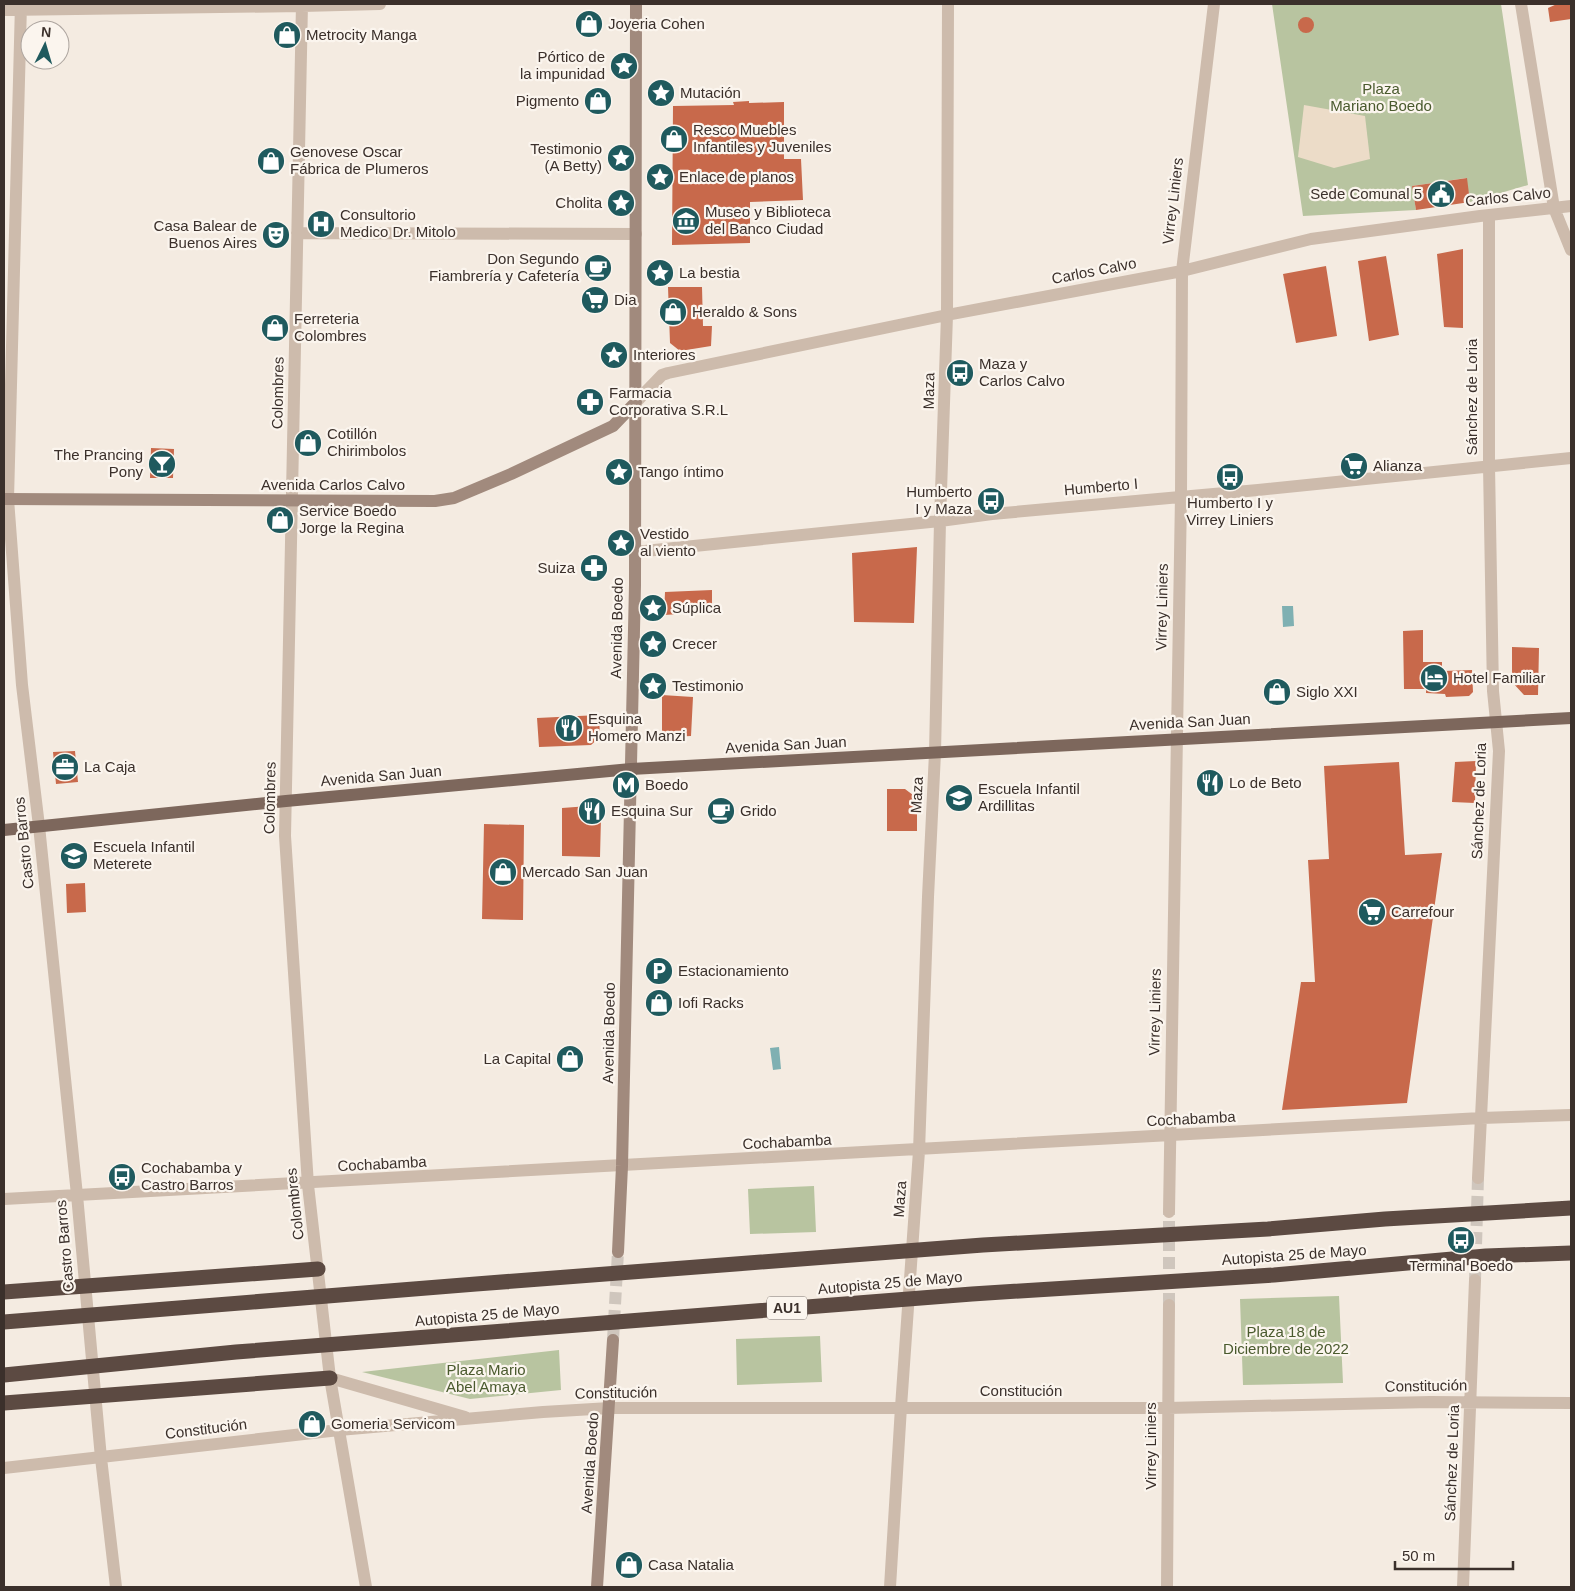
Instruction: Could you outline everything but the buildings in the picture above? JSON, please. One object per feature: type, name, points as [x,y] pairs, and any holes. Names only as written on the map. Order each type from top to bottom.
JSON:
[{"type":"highway","name":"Autopista 25 de Mayo","points":[[4,1322],[983,1245],[1268,1229],[1395,1218],[1571,1208]]},
{"type":"highway","name":"Autopista 25 de Mayo","points":[[4,1375],[236,1352],[942,1296],[1274,1275],[1486,1256],[1571,1253]]},
{"type":"highway","points":[[4,1292],[318,1268]]},
{"type":"highway","points":[[4,1403],[330,1378]]},
{"type":"main road","name":"Avenida Boedo","points":[[618,1252],[622,1166],[635,552],[636,4]]},
{"type":"main road","name":"Avenida Carlos Calvo","points":[[6,499],[435,501],[454,498],[511,474],[613,426],[636,402]]},
{"type":"main road","name":"Avenida San Juan","points":[[4,830],[286,801],[631,769],[1571,718]]},
{"type":"main road","name":"Avenida Boedo","points":[[598,1587],[613,1340]]},
{"type":"street","points":[[4,10],[21,7],[380,4]]},
{"type":"street","name":"Maza","points":[[890,1587],[919,1151],[935,753],[947,316],[948,4]]},
{"type":"street","name":"Virrey Liniers","points":[[1169,1212],[1181,496],[1182,271],[1214,4]]},
{"type":"street","points":[[1521,4],[1554,208],[1571,250]]},
{"type":"street","name":"Colombres","points":[[302,5],[285,836],[308,1184],[330,1378],[366,1587]]},
{"type":"street","name":"Castro Barros","points":[[21,7],[6,499],[22,685],[39,826],[77,1195],[101,1458],[116,1587]]},
{"type":"street","name":"Carlos Calvo","points":[[636,402],[662,375],[947,316],[1182,271],[1311,239],[1571,206]]},
{"type":"street","name":"Sánchez de Loria","points":[[1478,1178],[1499,751],[1493,691],[1488,466],[1489,215]]},
{"type":"street","points":[[297,233],[636,234]]},
{"type":"street","name":"Humberto I","points":[[635,552],[992,514],[1258,490],[1571,458]]},
{"type":"street","name":"Cochabamba","points":[[4,1199],[919,1151],[1481,1118],[1571,1115]]},
{"type":"street","name":"Sánchez de Loria","points":[[1463,1587],[1475,1280]]},
{"type":"street","name":"Virrey Liniers","points":[[1167,1587],[1169,1305]]},
{"type":"street","name":"Constitución","points":[[330,1378],[472,1418]]},
{"type":"street","name":"Constitución","points":[[4,1468],[339,1430],[610,1408],[1168,1408],[1471,1402],[1571,1403]]},
{"type":"green space","name":"Plaza Mariano Boedo","points":[[1272,4],[1501,4],[1528,185],[1470,202],[1466,178],[1412,186],[1416,210],[1303,216]]},
{"type":"green space","points":[[814,1186],[816,1232],[750,1234],[748,1189]]},
{"type":"green space","name":"Plaza 18 de Diciembre de 2022","points":[[1339,1296],[1343,1383],[1243,1385],[1240,1299]]},
{"type":"green space","points":[[820,1336],[822,1382],[737,1385],[736,1339]]},
{"type":"green space","name":"Plaza Mario Abel Amaya","points":[[559,1350],[561,1390],[470,1399],[362,1372]]},
{"type":"shaded area","points":[[1304,105],[1365,116],[1370,159],[1334,168],[1298,157]]},
{"type":"water","points":[[1282,606],[1293,606],[1294,626],[1283,627]]},
{"type":"water","points":[[779,1047],[781,1069],[773,1070],[770,1048]]},
{"type":"tunnel","points":[[1475,1280],[1478,1178]]},
{"type":"tunnel","points":[[1169,1212],[1169,1305]]},
{"type":"tunnel","points":[[613,1340],[618,1252]]},
{"type":"place","name":"Joyeria Cohen","points":[[589,24]]},
{"type":"place","name":"Metrocity Manga","points":[[287,35]]},
{"type":"place","name":"Pórtico de la impunidad","points":[[624,66]]},
{"type":"place","name":"Mutación","points":[[661,93]]},
{"type":"place","name":"Pigmento","points":[[598,101]]},
{"type":"place","name":"Resco Muebles Infantiles y Juveniles","points":[[674,139]]},
{"type":"place","name":"Testimonio (A Betty)","points":[[621,158]]},
{"type":"place","name":"Genovese Oscar Fábrica de Plumeros","points":[[271,161]]},
{"type":"place","name":"Enlace de planos","points":[[660,177]]},
{"type":"place","name":"Sede Comunal 5","points":[[1441,194]]},
{"type":"place","name":"Cholita","points":[[621,203]]},
{"type":"place","name":"Museo y Biblioteca del Banco Ciudad","points":[[686,221]]},
{"type":"place","name":"Consultorio Medico Dr. Mitolo","points":[[321,224]]},
{"type":"place","name":"Casa Balear de Buenos Aires","points":[[276,235]]},
{"type":"place","name":"Don Segundo Fiambrería y Cafetería","points":[[598,268]]},
{"type":"place","name":"La bestia","points":[[660,273]]},
{"type":"place","name":"Dia","points":[[595,300]]},
{"type":"place","name":"Heraldo & Sons","points":[[673,312]]},
{"type":"place","name":"Ferreteria Colombres","points":[[275,328]]},
{"type":"place","name":"Interiores","points":[[614,355]]},
{"type":"place","name":"Maza y Carlos Calvo","points":[[960,373]]},
{"type":"place","name":"Farmacia Corporativa S.R.L","points":[[590,402]]},
{"type":"place","name":"Cotillón Chirimbolos","points":[[308,443]]},
{"type":"place","name":"The Prancing Pony","points":[[162,464]]},
{"type":"place","name":"Alianza","points":[[1354,466]]},
{"type":"place","name":"Tango íntimo","points":[[619,472]]},
{"type":"place","name":"Humberto I y Virrey Liniers","points":[[1230,477]]},
{"type":"place","name":"Humberto I y Maza","points":[[991,501]]},
{"type":"place","name":"Service Boedo Jorge la Regina","points":[[280,520]]},
{"type":"place","name":"Vestido al viento","points":[[621,543]]},
{"type":"place","name":"Suiza","points":[[594,568]]},
{"type":"place","name":"Súplica","points":[[653,608]]},
{"type":"place","name":"Crecer","points":[[653,644]]},
{"type":"place","name":"Hotel Familiar","points":[[1434,678]]},
{"type":"place","name":"Testimonio","points":[[653,686]]},
{"type":"place","name":"Siglo XXI","points":[[1277,692]]},
{"type":"place","name":"Esquina Homero Manzi","points":[[569,728]]},
{"type":"place","name":"La Caja","points":[[65,767]]},
{"type":"place","name":"Lo de Beto","points":[[1210,783]]},
{"type":"place","name":"Boedo","points":[[626,785]]},
{"type":"place","name":"Escuela Infantil Ardillitas","points":[[959,798]]},
{"type":"place","name":"Esquina Sur","points":[[592,811]]},
{"type":"place","name":"Grido","points":[[721,811]]},
{"type":"place","name":"Escuela Infantil Meterete","points":[[74,856]]},
{"type":"place","name":"Mercado San Juan","points":[[503,872]]},
{"type":"place","name":"Carrefour","points":[[1372,912]]},
{"type":"place","name":"Estacionamiento","points":[[659,971]]},
{"type":"place","name":"Iofi Racks","points":[[659,1003]]},
{"type":"place","name":"La Capital","points":[[570,1059]]},
{"type":"place","name":"Cochabamba y Castro Barros","points":[[122,1177]]},
{"type":"place","name":"Terminal Boedo","points":[[1461,1240]]},
{"type":"place","name":"Gomeria Servicom","points":[[312,1424]]},
{"type":"place","name":"Casa Natalia","points":[[629,1565]]}]
